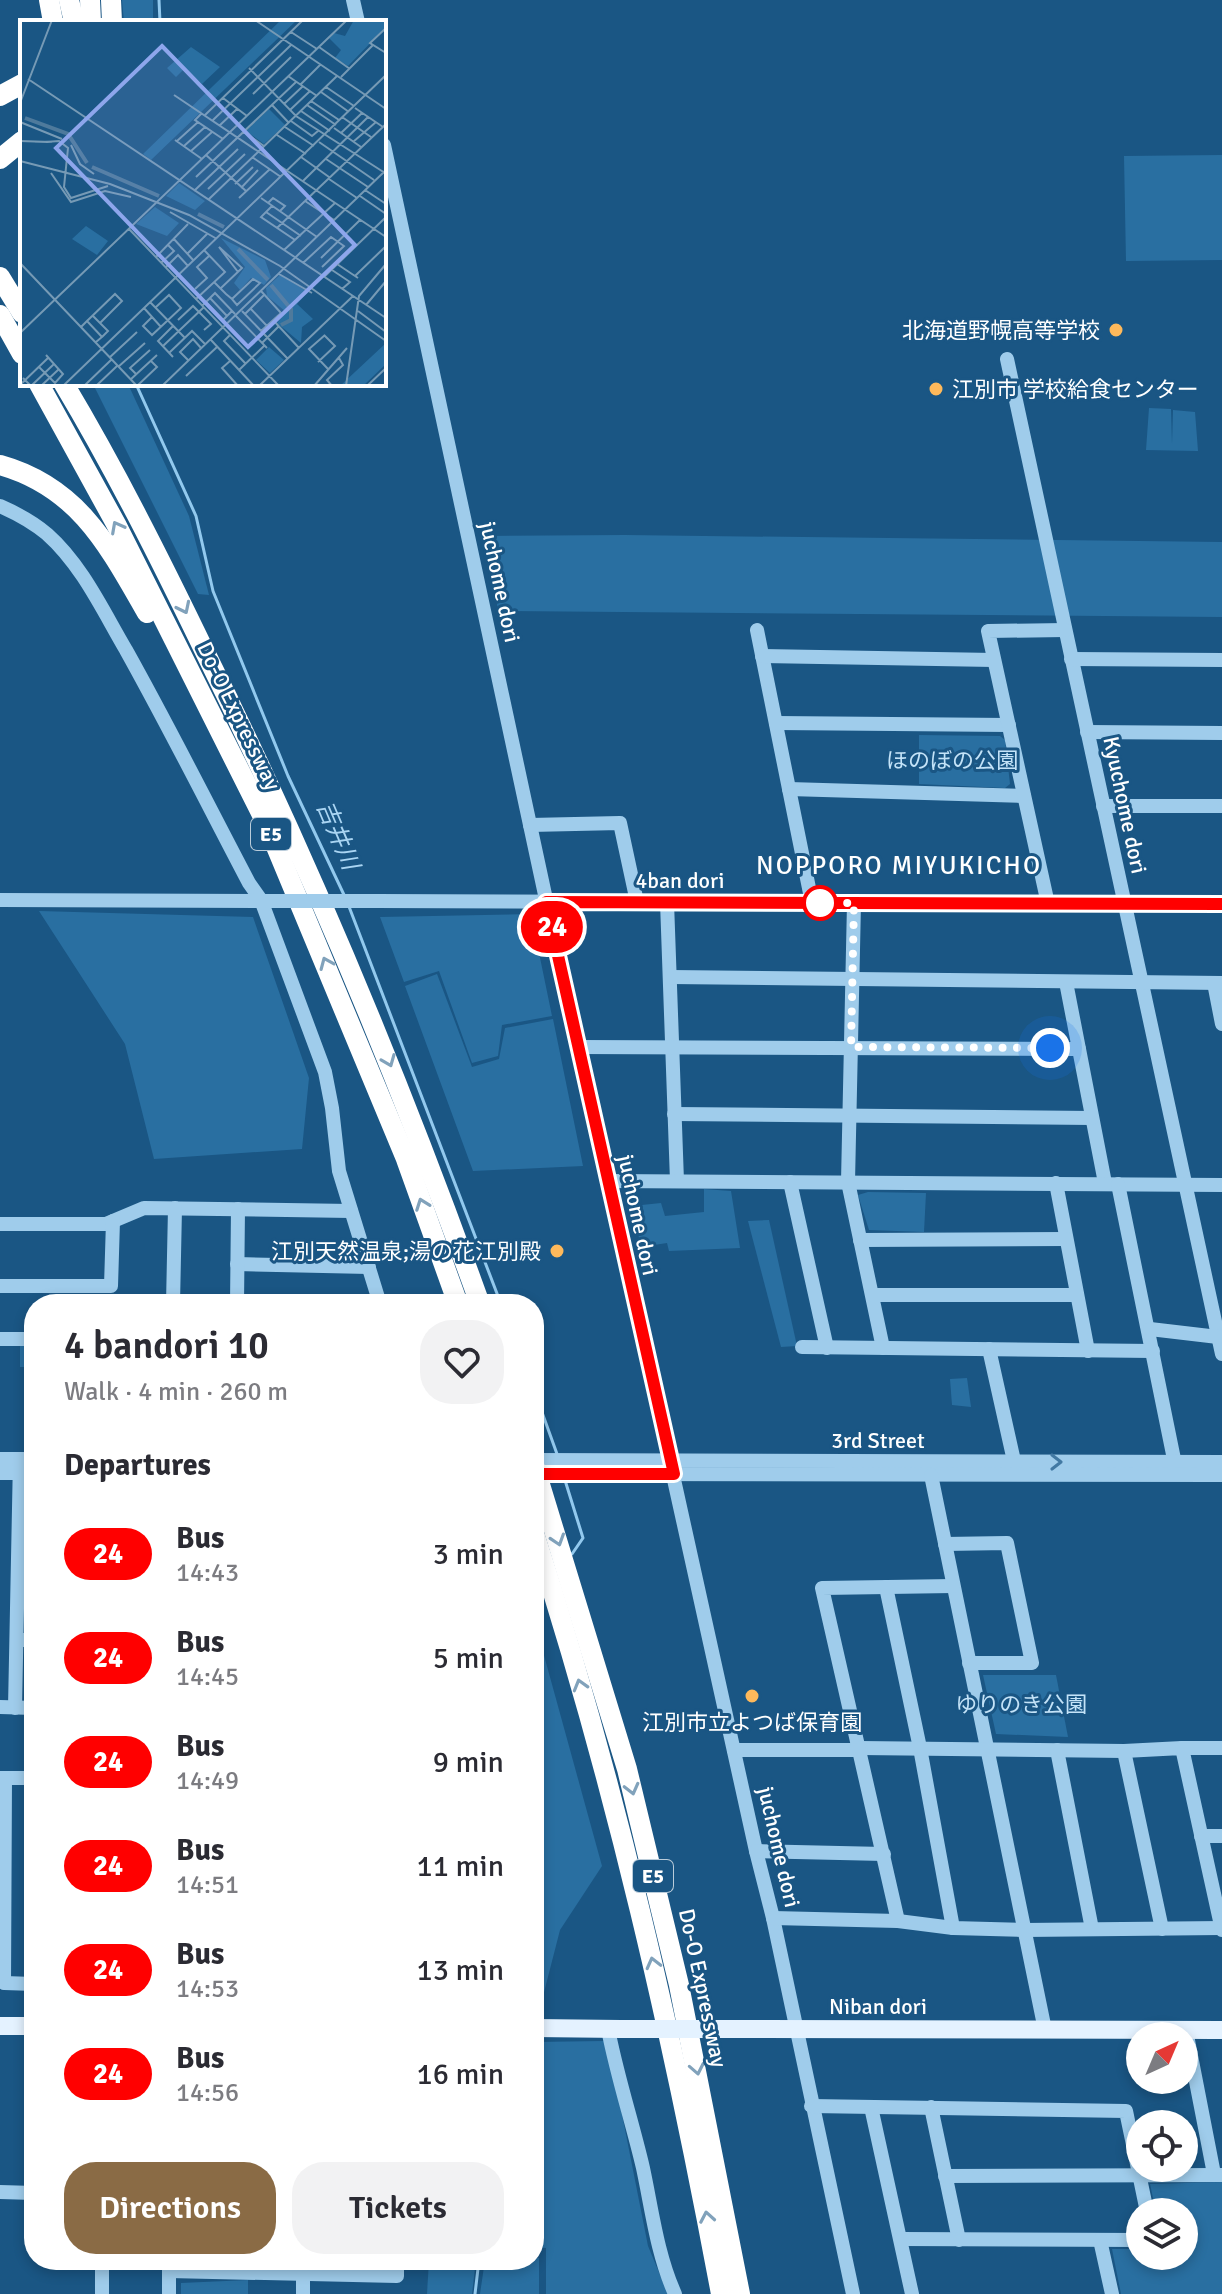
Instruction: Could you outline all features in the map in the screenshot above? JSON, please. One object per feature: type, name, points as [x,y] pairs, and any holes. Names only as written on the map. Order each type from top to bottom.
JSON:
[{"type":"highway","points":[[49,0],[53,20]]},
{"type":"highway","points":[[69,0],[74,20]]},
{"type":"highway","points":[[90,0],[91,20]]},
{"type":"highway","points":[[111,0],[112,20]]},
{"type":"highway","points":[[0,96],[20,85]]},
{"type":"highway","points":[[0,142],[20,126]]},
{"type":"highway","points":[[0,159],[20,143]]},
{"type":"highway","points":[[0,277],[20,310]]},
{"type":"highway","points":[[0,315],[20,350]]},
{"type":"highway","name":"Do-O Expressway","points":[[40,386],[116,524],[267,825],[406,1159],[454,1294]]},
{"type":"highway","name":"Do-O Expressway","points":[[65,386],[137,513],[288,824],[344,951],[426,1154],[476,1294]]},
{"type":"highway","points":[[82,386],[137,513]]},
{"type":"highway","points":[[0,465],[24,473],[47,486],[81,512],[98,530],[267,825]]},
{"type":"highway","name":"Do-O Expressway","points":[[544,1496],[627,1769],[679,1985],[740,2294]]},
{"type":"highway","name":"Do-O Expressway","points":[[544,1566],[606,1774],[653,1959],[721,2294]]},
{"type":"main road","points":[[0,2026],[24,2026]]},
{"type":"main road","name":"Niban dori","points":[[544,2028],[1126,2030]]},
{"type":"main road","name":"Niban dori","points":[[1198,2030],[1222,2030]]},
{"type":"street","points":[[353,0],[358,20]]},
{"type":"street","name":"juchome dori","points":[[386,154],[546,902],[773,1918],[853,2294]]},
{"type":"street","name":"Kyuchome dori","points":[[1007,359],[1222,1354]]},
{"type":"street","points":[[0,506],[46,534],[67,556],[93,593],[261,900],[325,1072],[339,1171],[377,1294]]},
{"type":"street","points":[[757,630],[812,903]]},
{"type":"street","points":[[1048,904],[988,631],[1065,630]]},
{"type":"street","points":[[762,656],[994,660]]},
{"type":"street","points":[[1071,659],[1222,660]]},
{"type":"street","points":[[776,723],[1009,725]]},
{"type":"street","points":[[1087,732],[1222,733]]},
{"type":"street","points":[[789,789],[1024,796]]},
{"type":"street","points":[[1103,806],[1222,806]]},
{"type":"street","points":[[530,825],[620,823],[637,902]]},
{"type":"street","points":[[0,900],[261,900]]},
{"type":"street","name":"4ban dori","points":[[261,900],[1222,904]]},
{"type":"street","points":[[667,902],[677,1181]]},
{"type":"street","points":[[854,903],[848,1182],[883,1348]]},
{"type":"street","points":[[670,977],[1218,983],[1222,1024]]},
{"type":"street","points":[[1066,982],[1092,1118],[1150,1329],[1176,1468]]},
{"type":"street","points":[[578,1047],[1079,1049]]},
{"type":"street","points":[[674,1114],[1092,1118]]},
{"type":"street","points":[[608,1181],[1222,1185]]},
{"type":"street","points":[[790,1182],[827,1348]]},
{"type":"street","points":[[1056,1183],[1088,1351]]},
{"type":"street","points":[[0,1224],[106,1224],[144,1208],[351,1211]]},
{"type":"street","points":[[173,1294],[175,1208]]},
{"type":"street","points":[[237,1294],[238,1209]]},
{"type":"street","points":[[0,1286],[111,1286],[113,1221]]},
{"type":"street","points":[[860,1240],[1066,1239]]},
{"type":"street","points":[[237,1264],[369,1267]]},
{"type":"street","points":[[873,1295],[1077,1295]]},
{"type":"street","points":[[1150,1329],[1218,1337]]},
{"type":"street","points":[[0,1339],[24,1339]]},
{"type":"street","points":[[802,1347],[1153,1351]]},
{"type":"street","points":[[989,1349],[1015,1468]]},
{"type":"street","points":[[0,1459],[24,1465]]},
{"type":"street","name":"3rd Street","points":[[544,1462],[592,1460],[672,1468],[931,1475],[1015,1468]]},
{"type":"street","name":"3rd Street","points":[[544,1474],[598,1474],[672,1468],[1176,1468],[1222,1462]]},
{"type":"street","points":[[0,1473],[24,1467]]},
{"type":"street","name":"3rd Street","points":[[1176,1468],[1222,1475]]},
{"type":"street","points":[[931,1475],[1045,2030]]},
{"type":"street","points":[[8,1708],[17,1640],[24,1518]]},
{"type":"street","points":[[945,1544],[1007,1543],[1032,1663],[969,1663]]},
{"type":"street","points":[[898,1921],[822,1588],[953,1586]]},
{"type":"street","points":[[886,1587],[953,1928]]},
{"type":"street","points":[[17,1640],[24,1640]]},
{"type":"street","points":[[734,1750],[920,1748],[1124,1751],[1222,1748]]},
{"type":"street","points":[[773,1918],[898,1921],[953,1928],[1024,1930],[1222,1929],[1182,1748]]},
{"type":"street","points":[[1057,1750],[1092,1929]]},
{"type":"street","points":[[1124,1751],[1162,1929]]},
{"type":"street","points":[[24,1778],[3,1778],[4,1983],[24,1984]]},
{"type":"street","points":[[1201,1836],[1222,1836]]},
{"type":"street","points":[[756,1851],[884,1854]]},
{"type":"street","points":[[614,2029],[658,2244],[675,2294]]},
{"type":"street","points":[[1198,2084],[1218,2174],[1198,2174]]},
{"type":"street","points":[[811,2106],[1126,2111]]},
{"type":"street","points":[[871,2107],[912,2294]]},
{"type":"street","points":[[931,2107],[959,2240]]},
{"type":"street","points":[[945,2176],[1126,2173]]},
{"type":"street","points":[[0,2192],[24,2193]]},
{"type":"street","points":[[901,2239],[1126,2240]]},
{"type":"street","points":[[1100,2240],[1112,2294]]},
{"type":"street","points":[[102,2270],[102,2294]]},
{"type":"street","points":[[169,2270],[169,2294]]},
{"type":"street","points":[[268,2270],[397,2276],[397,2270]]},
{"type":"street","points":[[303,2274],[303,2294]]},
{"type":"green space","points":[[122,0],[153,0],[153,20],[124,20]]},
{"type":"green space","points":[[1222,155],[1222,260],[1126,261],[1124,156]]},
{"type":"green space","points":[[94,386],[129,386],[189,516],[209,595],[198,594]]},
{"type":"green space","points":[[1149,408],[1171,409],[1172,444],[1173,410],[1195,412],[1198,451],[1146,450]]},
{"type":"green space","points":[[487,536],[1222,542],[1222,617],[498,611]]},
{"type":"green space","name":"ほのぼの公園","points":[[919,735],[1000,736],[1005,740],[1010,784],[1005,788],[919,784]]},
{"type":"green space","points":[[39,911],[253,917],[309,1078],[302,1149],[154,1159],[125,1044]]},
{"type":"green space","points":[[531,914],[552,1016],[502,1025],[498,1056],[472,1063],[439,971],[404,982],[380,917]]},
{"type":"green space","points":[[437,974],[472,1067],[499,1059],[505,1028],[553,1019],[583,1166],[473,1171],[405,986]]},
{"type":"green space","points":[[704,1189],[731,1191],[740,1248],[669,1251],[667,1243],[641,1247],[632,1206],[661,1203],[665,1216],[704,1212]]},
{"type":"green space","points":[[868,1192],[926,1193],[924,1232],[869,1230],[858,1195]]},
{"type":"green space","points":[[769,1220],[797,1346],[781,1347],[748,1221]]},
{"type":"green space","points":[[20,1346],[24,1346],[24,1367],[20,1367]]},
{"type":"green space","points":[[967,1378],[971,1407],[952,1405],[950,1379]]},
{"type":"green space","points":[[544,1655],[602,1866],[560,1930],[544,1992]]},
{"type":"green space","name":"ゆりのき公園","points":[[983,1675],[1056,1675],[1068,1737],[996,1734]]},
{"type":"green space","points":[[604,2041],[617,2089],[648,2246],[668,2294],[546,2294],[544,2042]]},
{"type":"green space","points":[[1222,2182],[1222,2294],[1121,2294],[1112,2249],[1126,2249],[1126,2270],[1198,2270],[1198,2198],[1153,2198],[1150,2184]]},
{"type":"green space","points":[[428,2270],[475,2270],[472,2294],[427,2294]]},
{"type":"green space","points":[[484,2270],[539,2270],[539,2294],[480,2294]]},
{"type":"green space","points":[[248,2280],[248,2294],[181,2294],[181,2283]]},
{"type":"waterway","name":"吉井川","points":[[159,0],[160,20]]},
{"type":"waterway","name":"吉井川","points":[[137,386],[196,516],[213,591],[288,776],[345,897]]},
{"type":"waterway","name":"吉井川","points":[[348,904],[497,1294]]},
{"type":"waterway","name":"吉井川","points":[[544,1418],[557,1454]]},
{"type":"waterway","name":"吉井川","points":[[564,1477],[583,1538],[572,1554]]},
{"type":"waterway","points":[[475,2294],[478,2270]]},
{"type":"bus line","name":"24","points":[[544,1474],[674,1474],[546,902],[1222,904]]},
{"type":"place","name":"北海道野幌高等学校","points":[[1116,330]]},
{"type":"place","name":"江別市 学校給食センター","points":[[936,389]]},
{"type":"place","name":"江別天然温泉;湯の花江別殿","points":[[557,1251]]},
{"type":"place","name":"江別市立よつば保育園","points":[[752,1696]]},
{"type":"district","name":"NOPPORO MIYUKICHO","points":[[899,866]]},
{"type":"route","points":[[820,903],[812,903],[854,903],[851,1047],[1050,1048]]}]
